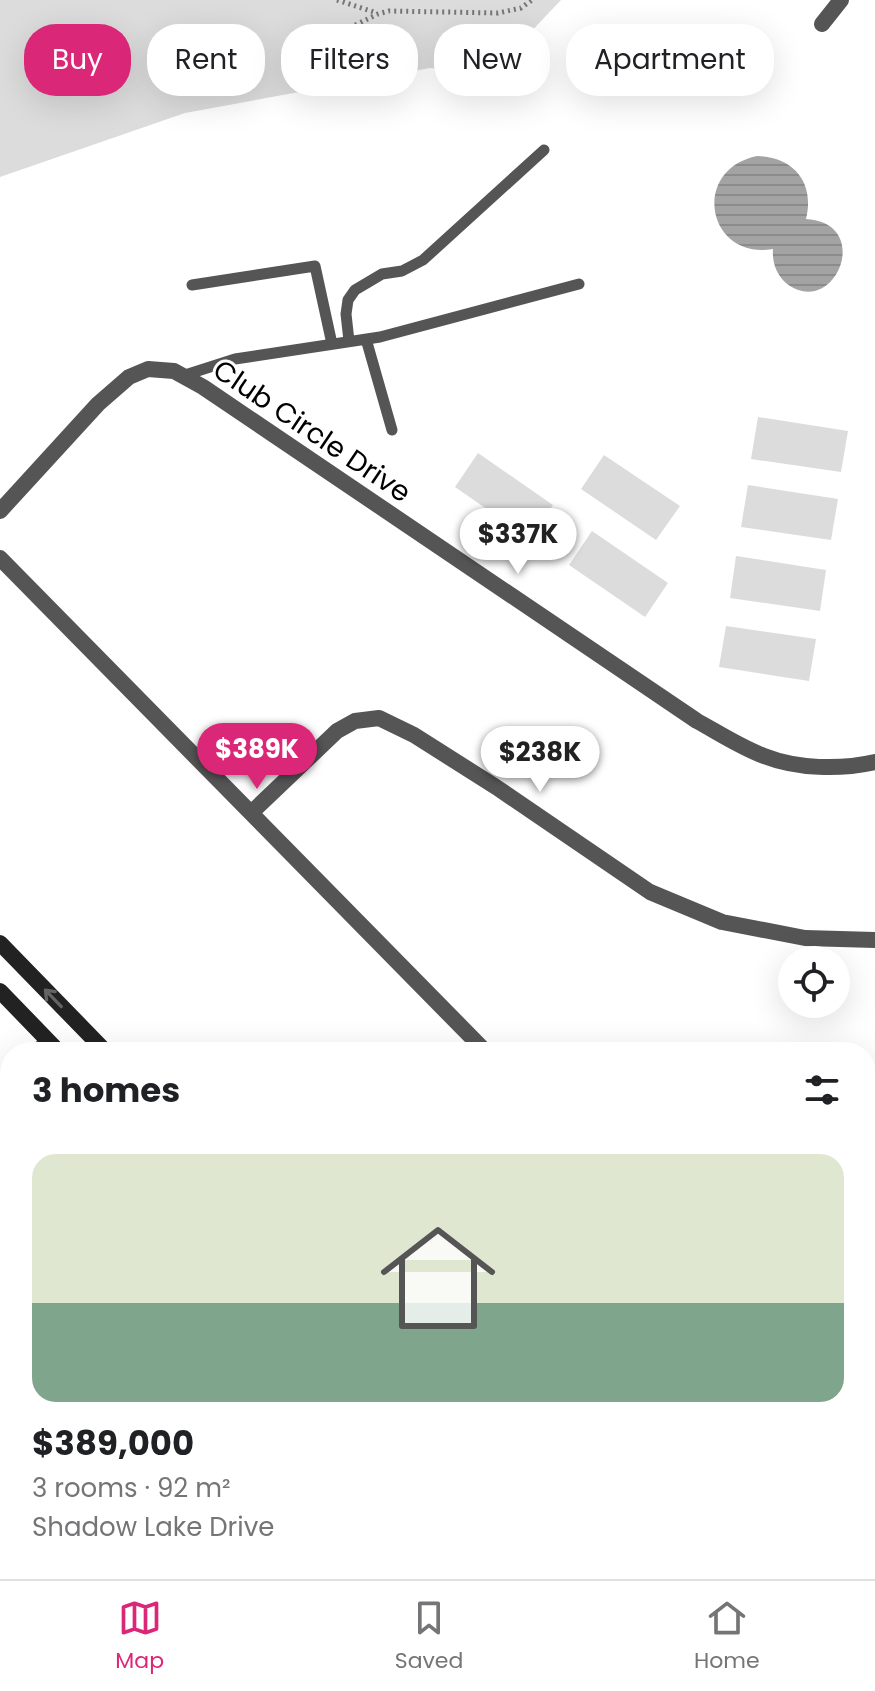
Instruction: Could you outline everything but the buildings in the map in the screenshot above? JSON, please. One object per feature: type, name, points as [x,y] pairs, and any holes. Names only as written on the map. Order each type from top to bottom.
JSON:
[{"type":"street","points":[[822,24],[841,0]]},
{"type":"street","name":"Club Circle Drive","points":[[0,511],[98,404],[129,377],[148,369],[174,371],[697,721],[736,743],[788,763],[828,766],[875,762]]},
{"type":"street","points":[[0,558],[476,1042]]},
{"type":"street","points":[[251,813],[337,731],[355,721],[379,718],[414,735],[496,787],[650,892],[722,922],[805,938],[875,940]]},
{"type":"street","points":[[0,943],[96,1042]]},
{"type":"street","points":[[0,991],[49,1042]]},
{"type":"lane","points":[[349,341],[346,314],[348,300],[355,290],[382,274],[402,271],[423,260],[544,150]]},
{"type":"lane","points":[[192,285],[315,266],[332,344]]},
{"type":"lane","points":[[182,376],[235,359],[366,339],[579,284]]},
{"type":"lane","points":[[366,339],[392,430]]},
{"type":"lane","points":[[43,1042],[46,1039]]},
{"type":"path","points":[[337,0],[378,14]]},
{"type":"path","points":[[357,24],[389,11],[498,13],[521,8],[532,0]]},
{"type":"shaded area","points":[[0,0],[561,0],[538,24],[434,24],[434,68],[418,70],[418,24],[281,24],[281,95],[185,113],[0,177]]},
{"type":"shaded area","points":[[757,156],[782,161],[799,174],[807,194],[806,219],[827,224],[839,236],[843,251],[840,267],[832,281],[819,290],[803,291],[786,283],[775,268],[773,249],[751,249],[733,241],[721,228],[715,212],[715,194],[722,178],[736,164]]},
{"type":"shaded area","points":[[758,417],[848,431],[841,472],[751,459]]},
{"type":"shaded area","points":[[478,453],[553,505],[530,539],[455,487]]},
{"type":"shaded area","points":[[604,455],[680,506],[656,540],[581,489]]},
{"type":"shaded area","points":[[748,485],[838,499],[831,540],[741,527]]},
{"type":"shaded area","points":[[592,531],[668,583],[645,617],[569,565]]},
{"type":"shaded area","points":[[736,556],[826,570],[820,611],[730,598]]},
{"type":"shaded area","points":[[726,626],[816,639],[809,681],[719,667]]}]
